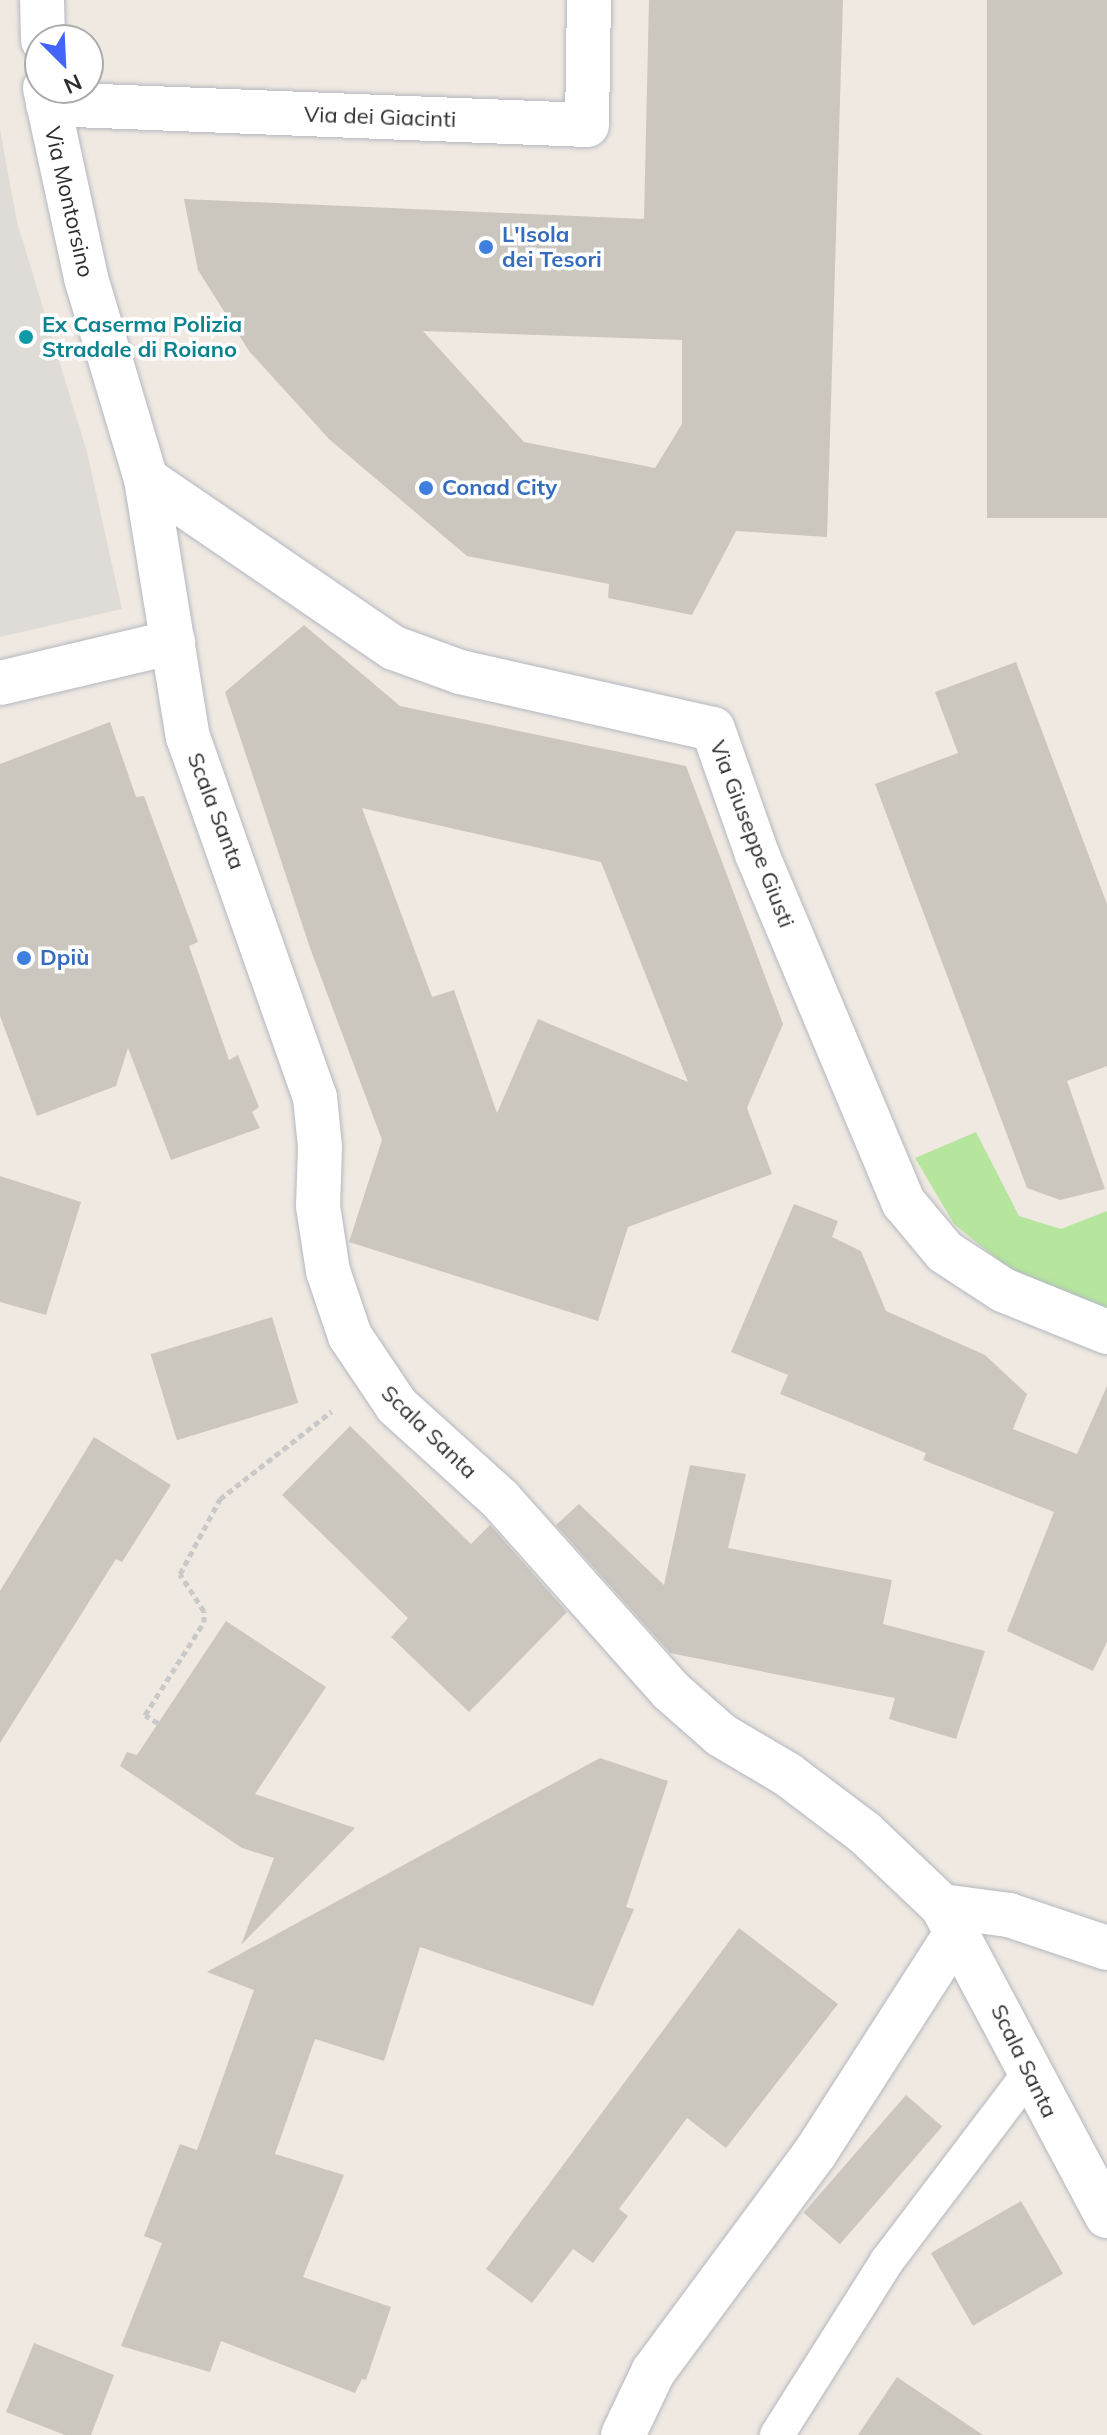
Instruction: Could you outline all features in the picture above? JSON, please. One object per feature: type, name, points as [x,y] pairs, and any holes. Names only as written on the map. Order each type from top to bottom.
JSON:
[{"type":"street","points":[[42,0],[43,24]]},
{"type":"street","name":"Via dei Giacinti","points":[[104,99],[587,125],[589,0]]},
{"type":"street","name":"Via Montorsino","points":[[48,104],[86,278],[146,479],[173,642]]},
{"type":"street","name":"Via Giuseppe Giusti","points":[[146,479],[394,648],[460,672],[713,729],[757,854],[904,1203],[945,1252],[1003,1290],[1107,1332]]},
{"type":"street","points":[[0,683],[173,642]]},
{"type":"street","name":"Scala Santa","points":[[173,642],[188,737],[315,1097],[318,1206],[328,1271],[350,1336],[374,1379],[500,1499],[671,1691],[721,1735],[787,1774],[865,1833],[949,1919],[1107,2216]]},
{"type":"street","points":[[623,2435],[653,2372],[815,2153],[949,1919],[1009,1915],[1107,1948]]},
{"type":"lane","points":[[777,2435],[887,2261],[1029,2074]]},
{"type":"path","points":[[158,1723],[145,1715],[204,1622],[204,1611],[179,1581],[180,1574],[220,1499],[374,1379]]},
{"type":"green space","points":[[976,1132],[1019,1216],[1061,1229],[1107,1211],[1107,1310],[1018,1276],[954,1224],[915,1158]]},
{"type":"shaded area","name":"Ex Caserma Polizia Stradale di Roiano","points":[[0,129],[17,222],[87,452],[122,609],[0,637]]},
{"type":"building","points":[[649,0],[843,0],[827,537],[736,531],[692,615],[608,598],[609,584],[467,556],[329,439],[249,351],[198,270],[184,199],[644,219]],"holes":[[[423,331],[682,340],[682,424],[655,468],[524,442]]]},
{"type":"building","points":[[987,0],[1107,0],[1107,518],[987,518]]},
{"type":"building","points":[[304,625],[400,706],[686,766],[783,1024],[747,1108],[772,1174],[628,1227],[598,1321],[349,1242],[382,1140],[310,948],[225,692]],"holes":[[[362,808],[601,862],[688,1082],[538,1019],[497,1113],[454,990],[432,997]]]},
{"type":"building","points":[[1016,662],[1107,904],[1107,1066],[1067,1081],[1105,1189],[1060,1200],[1027,1188],[875,784],[958,753],[935,692]]},
{"type":"building","points":[[110,722],[136,797],[144,796],[198,942],[189,946],[229,1060],[238,1055],[259,1107],[252,1112],[260,1128],[171,1160],[128,1048],[116,1086],[37,1116],[0,1016],[0,764]]},
{"type":"building","points":[[0,1176],[81,1202],[46,1315],[0,1302]]},
{"type":"building","points":[[794,1204],[838,1221],[832,1237],[861,1251],[886,1311],[985,1355],[1027,1394],[1013,1429],[1077,1454],[1107,1386],[1107,1642],[1093,1671],[1007,1631],[1054,1512],[923,1460],[926,1453],[780,1394],[788,1375],[731,1352]]},
{"type":"building","points":[[272,1317],[298,1403],[177,1440],[151,1354]]},
{"type":"building","points":[[350,1426],[471,1544],[490,1525],[567,1612],[469,1712],[391,1637],[408,1618],[282,1495]]},
{"type":"building","points":[[94,1437],[171,1485],[122,1562],[116,1559],[0,1743],[0,1591]]},
{"type":"building","points":[[690,1465],[746,1474],[728,1548],[892,1580],[883,1624],[985,1651],[956,1739],[889,1719],[895,1698],[670,1653],[556,1525],[579,1504],[664,1585]]},
{"type":"building","points":[[226,1621],[326,1687],[255,1794],[355,1828],[241,1945],[274,1858],[242,1848],[120,1766],[127,1752],[137,1755]]},
{"type":"building","points":[[600,1758],[668,1781],[626,1907],[634,1909],[593,2006],[420,1947],[384,2061],[315,2039],[275,2154],[344,2175],[303,2277],[391,2307],[366,2380],[362,2379],[355,2393],[221,2341],[210,2372],[121,2346],[162,2243],[144,2236],[180,2144],[197,2150],[254,1990],[207,1972]]},
{"type":"building","points":[[739,1928],[838,2004],[726,2148],[687,2118],[619,2209],[628,2216],[593,2263],[573,2249],[532,2303],[486,2269]]},
{"type":"building","points":[[906,2095],[942,2126],[840,2244],[804,2213]]},
{"type":"building","points":[[1021,2201],[1063,2274],[973,2326],[931,2253]]},
{"type":"building","points":[[34,2343],[114,2375],[91,2435],[65,2435],[6,2412]]},
{"type":"building","points":[[897,2377],[983,2435],[858,2435]]},
{"type":"place","name":"L'Isola dei Tesori","points":[[486,247]]},
{"type":"place","name":"Ex Caserma Polizia Stradale di Roiano","points":[[26,337]]},
{"type":"place","name":"Conad City","points":[[426,488]]},
{"type":"place","name":"Dpiù","points":[[24,958]]}]
